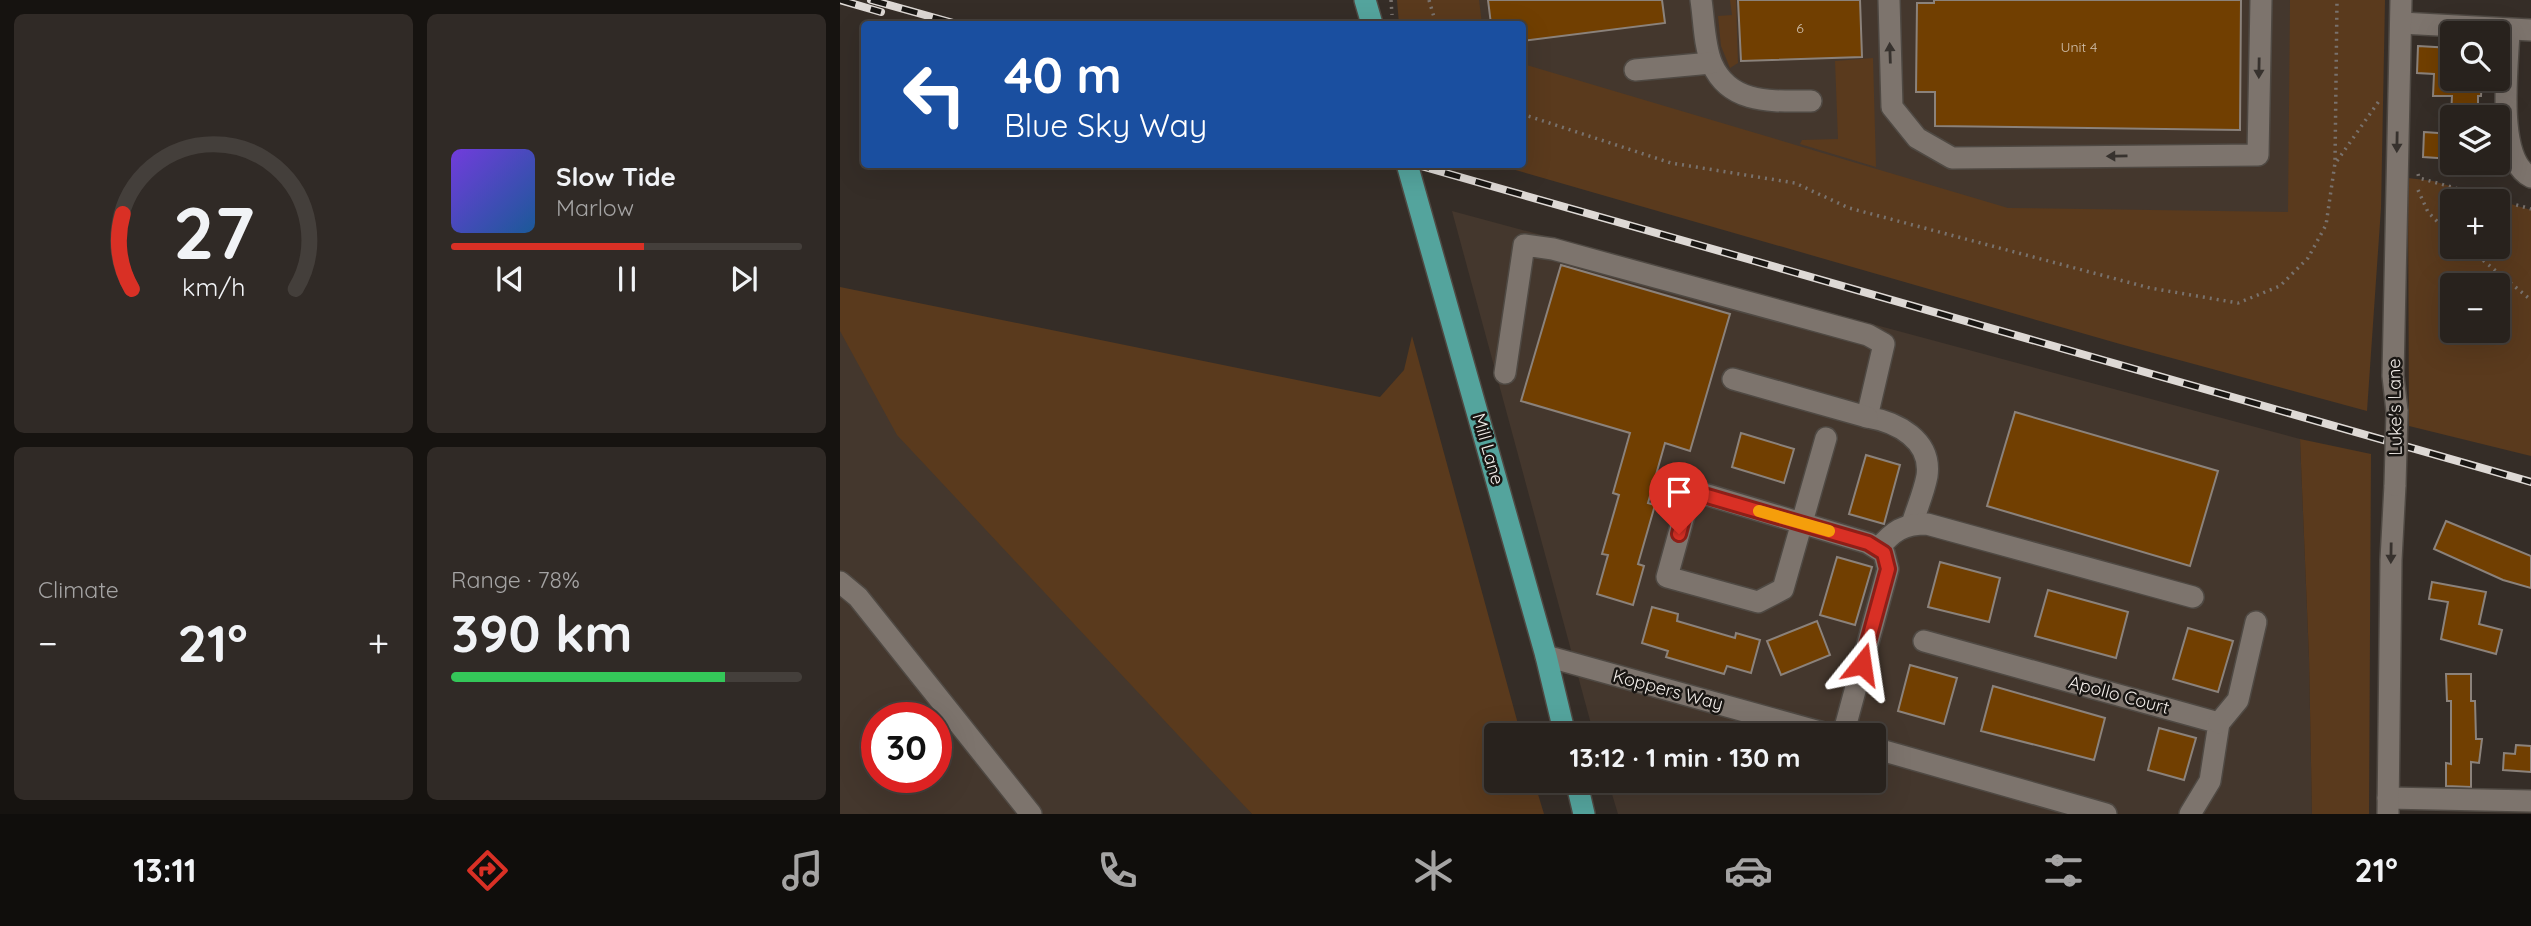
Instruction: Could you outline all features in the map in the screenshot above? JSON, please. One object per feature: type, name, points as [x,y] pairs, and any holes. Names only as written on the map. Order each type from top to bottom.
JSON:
[{"type":"main road","points":[[1365,0],[1371,21]]},
{"type":"main road","name":"Mill Lane","points":[[1408,168],[1546,656],[1562,723]]},
{"type":"main road","points":[[1579,793],[1584,814]]},
{"type":"street","points":[[1701,0],[1711,63],[1737,94],[1760,100],[1811,101]]},
{"type":"street","points":[[1889,0],[1892,107],[1917,138],[1952,158],[1966,158],[2258,155],[2261,0]]},
{"type":"street","name":"Luke's Lane","points":[[2388,806],[2391,560],[2397,411],[2393,376],[2401,0]]},
{"type":"street","points":[[2401,23],[2440,26]]},
{"type":"street","points":[[2510,31],[2531,30]]},
{"type":"street","points":[[1635,70],[1711,63]]},
{"type":"street","points":[[2508,91],[2507,123],[2512,157],[2525,174],[2531,177]]},
{"type":"street","points":[[1505,373],[1524,244],[1553,248],[1868,335],[1884,344],[1867,416]]},
{"type":"street","points":[[1733,379],[1867,416],[1912,434],[1927,457],[1927,475],[1912,524]]},
{"type":"street","points":[[1826,438],[1802,523],[1783,589],[1758,602],[1667,578],[1690,491],[1802,523],[1868,543],[1884,553],[1888,569],[1846,723]]},
{"type":"street","points":[[1878,549],[1891,534],[1906,524],[1927,524],[2193,597]]},
{"type":"street","points":[[840,582],[858,597],[1031,814]]},
{"type":"street","points":[[2190,814],[2210,781],[2219,723],[2238,700],[2256,622]]},
{"type":"street","name":"Apollo Court","points":[[1924,641],[2219,723]]},
{"type":"street","name":"Koppers Way","points":[[1546,656],[1788,723]]},
{"type":"street","points":[[1886,751],[2106,814]]},
{"type":"street","points":[[2025,792],[2026,814]]},
{"type":"street","points":[[2388,806],[2531,801]]},
{"type":"path","points":[[1391,0],[1393,21]]},
{"type":"path","points":[[1429,0],[1435,21]]},
{"type":"path","points":[[1526,115],[1671,163],[1795,183],[1849,208],[2150,288],[2238,303],[2280,286],[2308,258],[2326,225],[2335,163],[2337,0]]},
{"type":"path","points":[[2335,163],[2398,74]]},
{"type":"path","points":[[2417,164],[2417,190],[2428,212],[2440,224]]},
{"type":"path","points":[[2419,178],[2531,209]]},
{"type":"path","points":[[2481,259],[2531,300]]},
{"type":"shaded area","points":[[1397,0],[1479,0],[1482,21],[1399,21]]},
{"type":"shaded area","points":[[1449,0],[2328,0],[2328,63],[2274,284],[1526,111],[1526,21],[1454,21]]},
{"type":"shaded area","points":[[1730,0],[1736,0],[1738,63],[1730,68],[1721,46],[1718,16],[1732,15]]},
{"type":"shaded area","points":[[2290,0],[2385,0],[2381,208],[2367,411],[2120,344],[1508,168],[1526,168],[1526,65],[2008,208],[2288,212]]},
{"type":"shaded area","points":[[1873,58],[1876,167],[1800,144],[1802,140],[1838,139],[1835,61]]},
{"type":"shaded area","points":[[2408,178],[2433,181],[2460,189],[2440,189],[2440,259],[2510,259],[2510,204],[2531,210],[2531,456],[2409,426]]},
{"type":"shaded area","points":[[1452,211],[2300,439],[2312,814],[1618,814],[1612,793],[1886,793],[1886,723],[1591,723]]},
{"type":"shaded area","points":[[840,287],[1380,397],[1404,370],[1412,336],[1518,723],[1484,723],[1484,793],[1538,793],[1544,814],[1252,814],[897,435],[840,331]]},
{"type":"shaded area","points":[[840,322],[1252,814],[840,814]]},
{"type":"shaded area","points":[[2300,439],[2371,454],[2369,814],[2312,814]]},
{"type":"building","points":[[1488,0],[1662,0],[1665,23],[1526,40],[1526,21],[1491,21]]},
{"type":"building","points":[[1738,0],[1860,0],[1862,57],[1741,61]]},
{"type":"building","points":[[1934,0],[2241,0],[2240,130],[1935,126],[1935,92],[1916,92],[1917,3],[1934,3]]},
{"type":"building","points":[[2418,46],[2440,47],[2440,91],[2481,91],[2478,105],[2452,105],[2452,96],[2433,96],[2434,74],[2417,73]]},
{"type":"building","points":[[2424,132],[2440,133],[2440,158],[2423,157]]},
{"type":"building","points":[[1561,265],[1730,314],[1690,451],[1665,443],[1648,503],[1655,505],[1638,564],[1644,566],[1633,605],[1597,594],[1608,555],[1602,554],[1619,495],[1613,493],[1630,433],[1521,401]]},
{"type":"building","points":[[2015,412],[2218,471],[2190,566],[1987,506]]},
{"type":"building","points":[[1741,433],[1794,449],[1784,483],[1732,467]]},
{"type":"building","points":[[1866,455],[1900,465],[1884,524],[1849,514]]},
{"type":"building","points":[[2446,521],[2531,556],[2531,588],[2503,580],[2434,549]]},
{"type":"building","points":[[1837,557],[1872,567],[1855,625],[1820,615]]},
{"type":"building","points":[[1940,562],[2000,578],[1989,622],[1928,607]]},
{"type":"building","points":[[2432,582],[2486,592],[2479,624],[2502,630],[2496,654],[2441,639],[2448,602],[2429,599]]},
{"type":"building","points":[[2048,590],[2128,612],[2116,658],[2035,636]]},
{"type":"building","points":[[1652,607],[1678,614],[1677,621],[1735,638],[1736,633],[1760,640],[1751,673],[1727,666],[1724,674],[1666,657],[1668,651],[1642,643]]},
{"type":"building","points":[[1817,621],[1830,655],[1781,675],[1767,641]]},
{"type":"building","points":[[2188,628],[2233,641],[2218,692],[2173,679]]},
{"type":"building","points":[[1910,665],[1957,678],[1944,724],[1898,711]]},
{"type":"building","points":[[2446,674],[2471,674],[2476,739],[2482,739],[2479,763],[2471,762],[2471,787],[2446,786],[2446,763],[2451,764],[2451,701],[2447,701]]},
{"type":"building","points":[[1993,686],[2105,718],[2094,760],[1981,731]]},
{"type":"building","points":[[2159,728],[2196,738],[2184,780],[2148,770]]},
{"type":"building","points":[[2516,745],[2531,746],[2531,772],[2503,770],[2504,753],[2515,754]]},
{"type":"railway","points":[[840,0],[881,12]]},
{"type":"railway","points":[[871,0],[946,21]]},
{"type":"railway","points":[[1428,168],[2531,482]]},
{"type":"slow traffic","points":[[1759,511],[1829,531]]},
{"type":"route","points":[[1679,534],[1690,491],[1868,543],[1884,553],[1888,569],[1862,664]]}]
